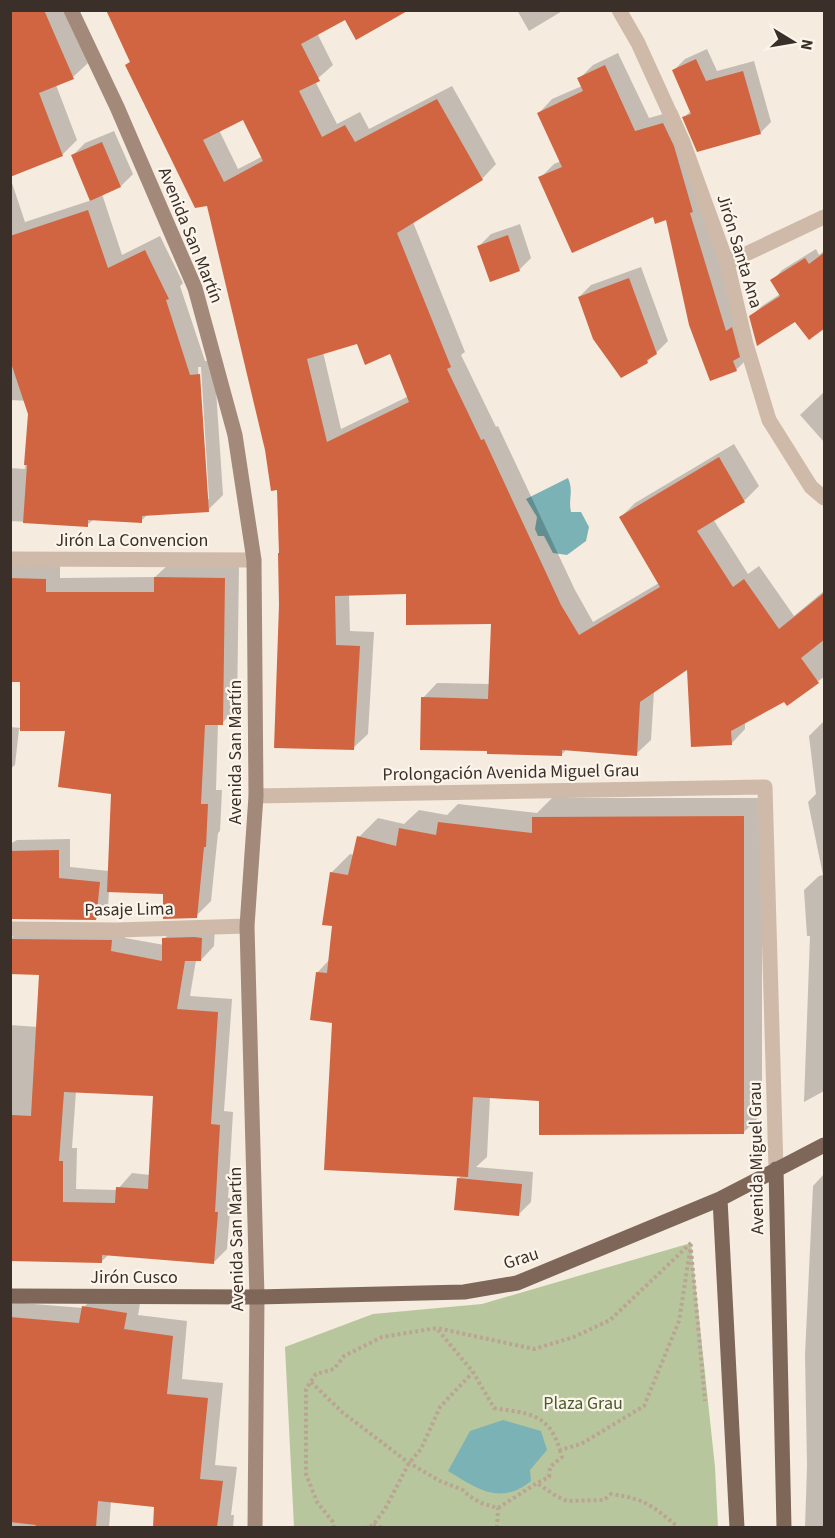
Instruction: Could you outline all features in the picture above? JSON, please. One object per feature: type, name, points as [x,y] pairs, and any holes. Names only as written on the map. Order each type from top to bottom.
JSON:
[{"type":"main road","name":"Avenida San Martín","points":[[71,10],[117,107],[195,288],[235,435],[254,560],[256,796],[247,926],[258,1297],[255,1527]]},
{"type":"main road","name":"Grau","points":[[258,1297],[464,1292],[517,1283],[720,1199],[825,1145]]},
{"type":"main road","name":"Avenida Miguel Grau","points":[[776,1169],[784,1527]]},
{"type":"main road","name":"Avenida Miguel Grau","points":[[720,1199],[737,1527]]},
{"type":"main road","name":"Jirón Cusco","points":[[10,1296],[258,1297]]},
{"type":"street","name":"Jirón Santa Ana","points":[[620,10],[638,43],[683,142],[727,263],[746,344],[769,420],[811,487],[825,498]]},
{"type":"street","points":[[727,263],[825,217]]},
{"type":"street","name":"Jirón La Convencion","points":[[10,558],[254,560]]},
{"type":"street","name":"Prolongación Avenida Miguel Grau","points":[[256,796],[765,788]]},
{"type":"street","name":"Avenida Miguel Grau","points":[[765,788],[776,1169]]},
{"type":"street","name":"Pasaje Lima","points":[[10,929],[117,930],[247,926]]},
{"type":"path","points":[[334,1527],[333,1522],[317,1502],[306,1474],[306,1389],[316,1374],[334,1370],[344,1356],[382,1337],[437,1328],[534,1349],[574,1337],[610,1320],[691,1243]]},
{"type":"path","points":[[691,1243],[706,1409]]},
{"type":"path","points":[[560,1450],[581,1444],[644,1406],[679,1321],[691,1243]]},
{"type":"path","points":[[311,1382],[342,1412],[409,1463],[440,1481],[463,1490],[481,1503],[498,1508],[549,1477],[550,1467],[562,1457],[560,1450],[548,1424],[529,1413],[494,1408],[473,1372],[437,1328]]},
{"type":"path","points":[[364,1527],[373,1524],[385,1509],[409,1463],[421,1449],[440,1407],[473,1372]]},
{"type":"path","points":[[537,1484],[567,1500],[604,1500],[611,1494],[648,1502],[679,1527]]},
{"type":"path","points":[[497,1527],[498,1508]]},
{"type":"path","points":[[373,1524],[384,1527]]},
{"type":"green space","name":"Plaza Grau","points":[[691,1243],[715,1467],[718,1527],[294,1527],[285,1347],[373,1314],[482,1304]]},
{"type":"water","points":[[568,478],[571,487],[571,512],[581,512],[589,527],[586,541],[567,555],[553,553],[544,536],[538,536],[535,529],[537,517],[526,499]]},
{"type":"water","points":[[503,1420],[541,1431],[547,1450],[530,1470],[531,1481],[509,1493],[499,1494],[479,1489],[448,1471],[470,1431]]},
{"type":"building","points":[[10,10],[44,10],[74,79],[39,93],[63,156],[10,177]]},
{"type":"building","points":[[106,10],[409,10],[356,40],[345,20],[301,44],[320,81],[299,91],[322,137],[345,125],[355,142],[437,99],[483,180],[397,233],[451,367],[447,369],[481,440],[484,439],[561,605],[579,635],[660,587],[619,517],[719,457],[745,502],[697,531],[733,587],[744,579],[779,629],[825,592],[825,639],[801,658],[819,683],[787,706],[784,702],[731,731],[732,745],[691,747],[687,670],[640,702],[637,756],[562,750],[562,756],[487,754],[487,751],[420,750],[421,697],[488,699],[491,624],[406,625],[406,594],[335,596],[336,645],[360,646],[354,750],[274,748],[279,605],[277,490],[271,491],[265,450],[207,206],[195,208],[125,65],[130,62]],"holes":[[[243,120],[263,161],[224,182],[203,140]],[[357,344],[365,365],[390,354],[409,402],[327,442],[307,359]]]},
{"type":"building","points":[[696,59],[706,81],[743,71],[761,134],[697,152],[682,117],[691,114],[672,70]]},
{"type":"building","points":[[605,65],[635,131],[663,123],[674,146],[693,212],[690,213],[726,331],[732,327],[740,357],[733,361],[737,371],[710,381],[689,325],[666,220],[655,224],[653,217],[572,253],[538,177],[562,167],[537,113],[583,91],[577,78]]},
{"type":"building","points":[[102,142],[121,187],[90,201],[71,155]]},
{"type":"building","points":[[88,210],[108,268],[145,250],[169,299],[166,300],[190,375],[200,374],[209,512],[142,516],[142,523],[88,520],[88,527],[23,523],[28,414],[10,360],[10,236]]},
{"type":"building","points":[[508,235],[520,271],[490,282],[477,246]]},
{"type":"building","points":[[825,252],[825,328],[809,340],[795,322],[757,346],[749,316],[780,296],[770,280],[805,258],[809,264]]},
{"type":"building","points":[[629,278],[657,354],[647,360],[648,363],[621,378],[593,339],[578,297]]},
{"type":"building","points":[[154,577],[225,578],[223,725],[205,725],[201,804],[208,804],[206,847],[204,847],[197,918],[163,919],[163,894],[107,892],[111,794],[58,787],[65,731],[20,731],[20,682],[10,682],[10,578],[46,579],[46,592],[154,592]]},
{"type":"building","points":[[744,816],[744,1134],[539,1135],[539,1101],[473,1097],[468,1177],[324,1170],[332,1023],[310,1020],[316,972],[327,973],[332,926],[322,925],[330,872],[348,875],[357,836],[396,846],[399,828],[436,835],[438,822],[532,833],[532,817]]},
{"type":"building","points":[[59,850],[59,878],[100,882],[96,920],[10,919],[10,851]]},
{"type":"building","points":[[162,938],[202,938],[201,961],[185,961],[177,1009],[218,1012],[211,1124],[220,1125],[214,1264],[102,1255],[102,1263],[10,1261],[12,1115],[31,1116],[39,975],[10,974],[10,939],[112,940],[111,951],[162,961]],"holes":[[[64,1092],[153,1096],[148,1189],[116,1187],[115,1203],[63,1202],[63,1161],[59,1161]]]},
{"type":"building","points":[[457,1178],[522,1184],[519,1216],[454,1210]]},
{"type":"building","points":[[82,1306],[127,1313],[124,1329],[173,1336],[167,1394],[208,1398],[200,1479],[223,1481],[217,1527],[153,1527],[154,1507],[98,1501],[96,1527],[35,1527],[36,1525],[10,1522],[10,1317],[79,1323]]}]
